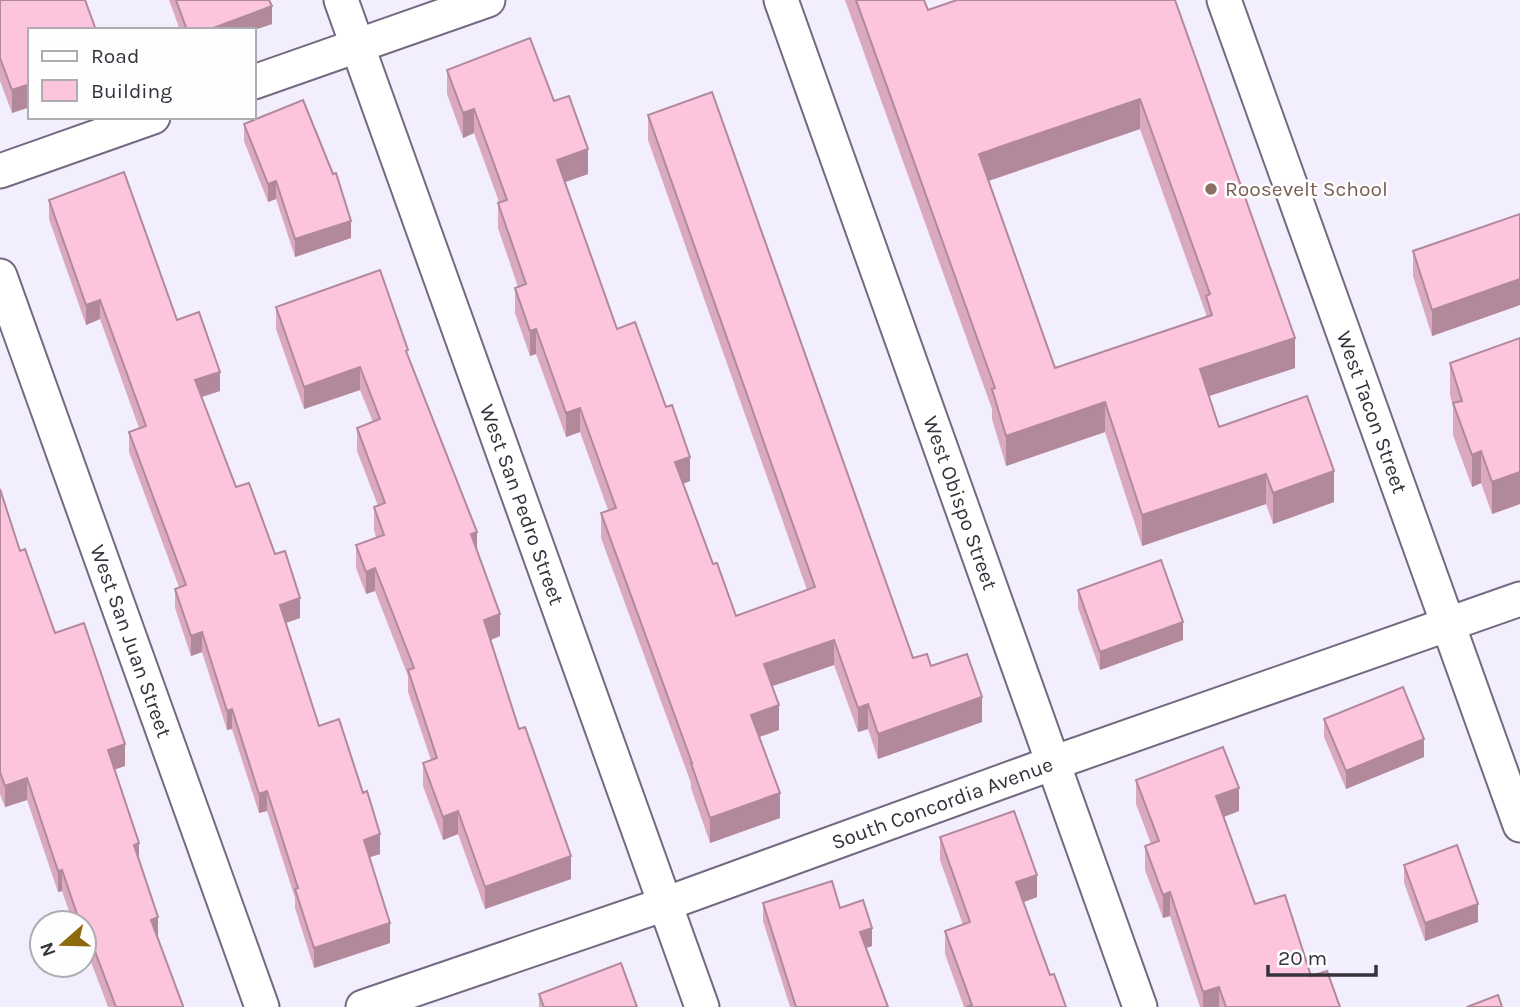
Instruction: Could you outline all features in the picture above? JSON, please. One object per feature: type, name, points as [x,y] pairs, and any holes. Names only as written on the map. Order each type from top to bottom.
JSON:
[{"type":"street","name":"West San Pedro Street","points":[[341,0],[702,1007]]},
{"type":"street","points":[[256,81],[488,0]]},
{"type":"street","name":"West Obispo Street","points":[[781,0],[1140,1007]]},
{"type":"street","name":"West Tacon Street","points":[[1224,0],[1520,825]]},
{"type":"street","points":[[0,171],[147,119]]},
{"type":"street","name":"West San Juan Street","points":[[0,276],[262,1007]]},
{"type":"street","name":"South Concordia Avenue","points":[[363,1007],[665,904],[1053,763],[1520,599]]},
{"type":"building","points":[[0,0],[85,0],[95,28],[28,28],[28,85],[12,90],[0,58]]},
{"type":"building","points":[[176,0],[269,0],[272,6],[213,28],[186,28]]},
{"type":"building","points":[[856,0],[924,0],[928,10],[957,0],[1175,0],[1295,338],[1200,369],[1219,427],[1307,396],[1334,471],[1273,493],[1266,474],[1142,515],[1105,402],[1006,436],[992,389],[995,388]],"holes":[[[1140,99],[1210,294],[1206,296],[1212,315],[1055,368],[979,154]]]},
{"type":"building","points":[[530,38],[554,101],[569,96],[588,149],[557,160],[617,329],[635,322],[666,407],[672,405],[690,457],[675,462],[713,564],[717,563],[736,616],[815,587],[648,115],[712,92],[913,658],[927,654],[931,666],[967,654],[982,697],[878,734],[868,704],[858,708],[834,640],[764,664],[779,705],[751,715],[780,793],[710,818],[601,513],[616,508],[580,408],[566,413],[536,329],[530,331],[515,288],[526,284],[498,203],[507,200],[474,109],[463,113],[447,70]]},
{"type":"building","points":[[303,100],[333,174],[336,173],[351,221],[295,239],[276,181],[268,184],[244,124]]},
{"type":"building","points":[[124,172],[177,320],[199,312],[220,372],[195,380],[236,487],[249,483],[275,554],[285,551],[300,598],[280,605],[319,726],[339,719],[363,793],[367,791],[380,834],[364,840],[390,923],[314,948],[267,791],[259,794],[232,709],[227,711],[202,632],[191,636],[175,589],[186,585],[129,432],[146,426],[100,300],[86,305],[49,200]]},
{"type":"building","points":[[1520,214],[1520,279],[1432,310],[1413,251]]},
{"type":"building","points":[[380,270],[408,350],[406,351],[477,532],[471,534],[500,614],[484,620],[519,729],[525,727],[571,856],[485,887],[458,811],[443,817],[423,763],[437,758],[408,670],[414,668],[375,568],[366,572],[356,545],[384,535],[374,507],[385,503],[357,428],[380,419],[360,367],[304,387],[276,307]]},
{"type":"building","points":[[1520,338],[1520,472],[1492,482],[1481,451],[1472,455],[1453,403],[1462,401],[1450,363]]},
{"type":"building","points":[[0,489],[20,551],[25,549],[55,633],[84,623],[125,744],[108,750],[139,843],[134,845],[158,917],[151,920],[182,1007],[116,1007],[98,959],[98,909],[75,909],[62,870],[58,871],[27,778],[5,786],[0,772]]},
{"type":"building","points":[[1161,560],[1183,622],[1100,652],[1078,590]]},
{"type":"building","points":[[1403,687],[1424,739],[1346,771],[1324,719]]},
{"type":"building","points":[[1223,747],[1239,788],[1216,796],[1255,904],[1285,895],[1311,976],[1327,971],[1340,1007],[1226,1007],[1219,987],[1203,992],[1170,892],[1163,895],[1145,846],[1159,841],[1136,780]]},
{"type":"building","points":[[1014,811],[1037,875],[1016,882],[1050,975],[1054,974],[1066,1007],[966,1007],[972,1005],[945,931],[970,922],[940,837]]},
{"type":"building","points":[[1457,845],[1478,904],[1425,923],[1404,865]]},
{"type":"building","points":[[832,881],[840,908],[863,900],[872,928],[860,932],[888,1007],[796,1007],[763,903]]},
{"type":"building","points":[[621,963],[637,1007],[544,1007],[539,994]]},
{"type":"building","points":[[1498,995],[1502,1007],[1467,1007]]},
{"type":"place","name":"Roosevelt School","points":[[1211,189]]}]
